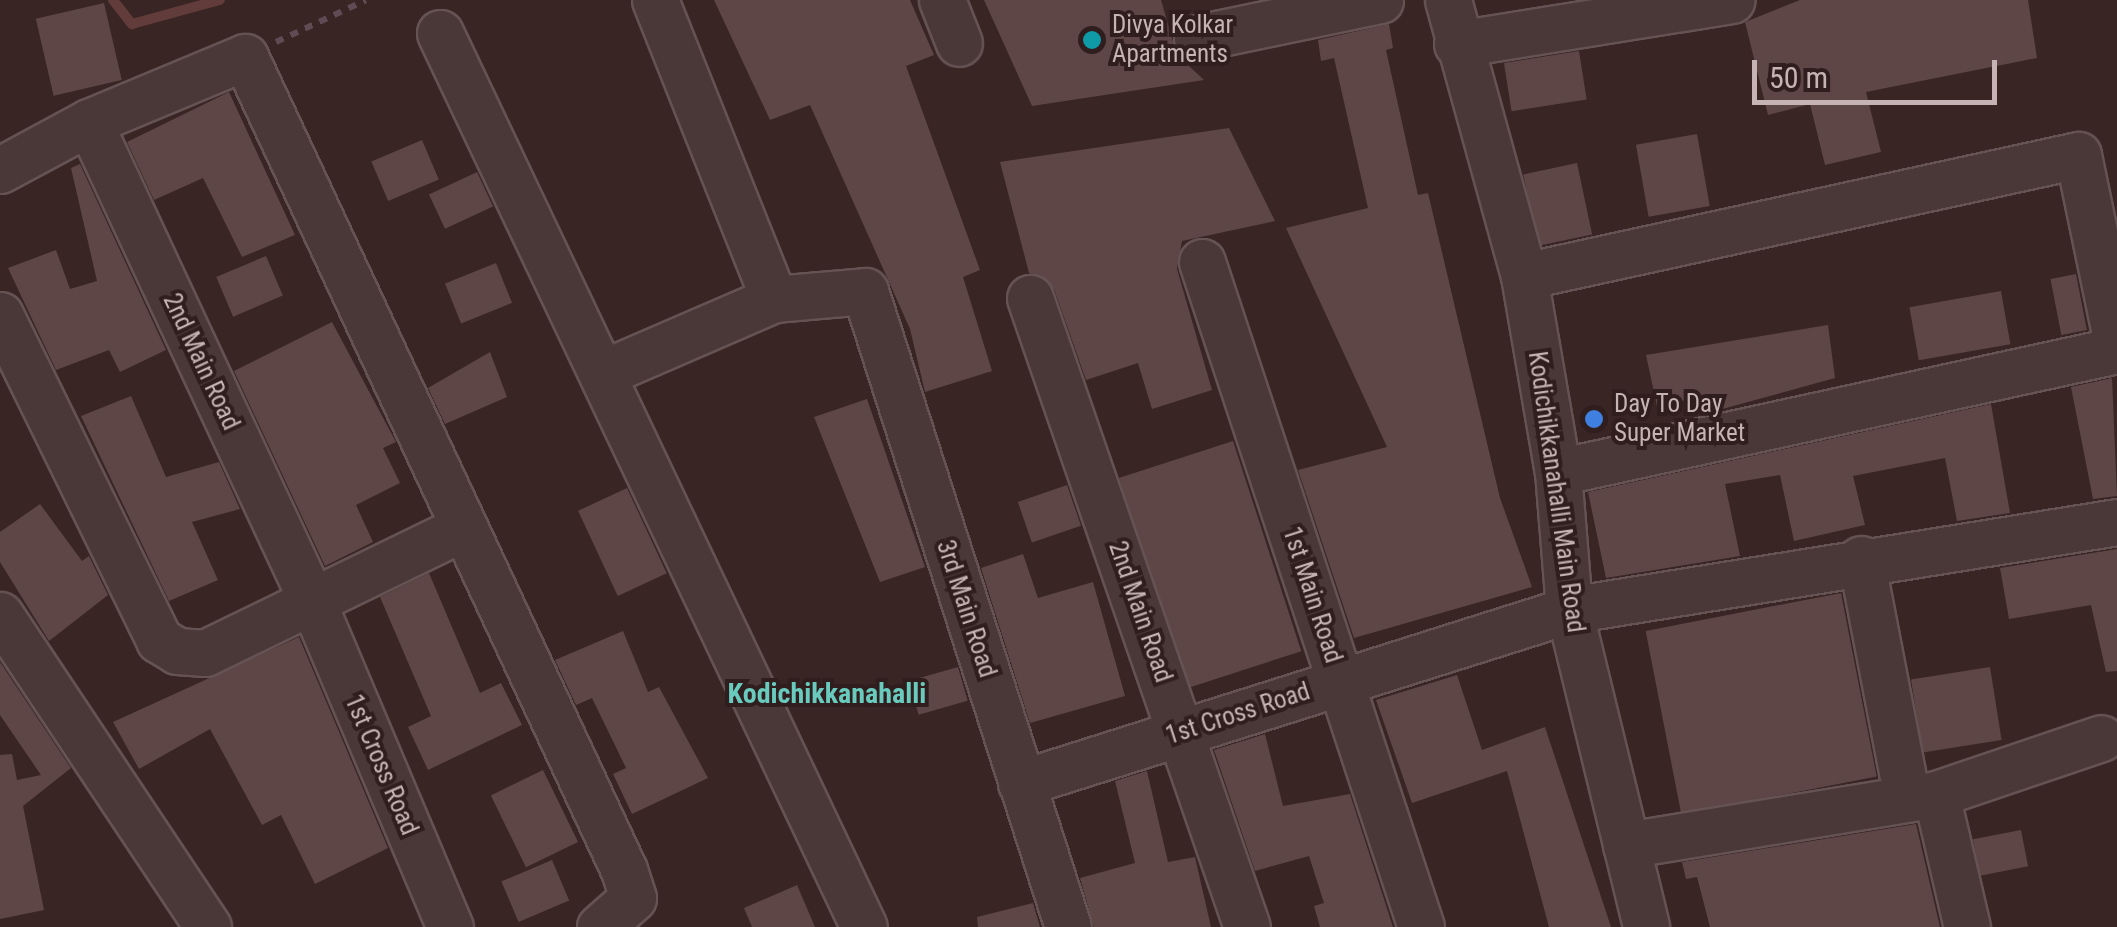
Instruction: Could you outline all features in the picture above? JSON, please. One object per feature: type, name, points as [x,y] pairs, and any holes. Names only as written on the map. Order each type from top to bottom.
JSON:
[{"type":"street","points":[[603,372],[774,298],[655,0]]},
{"type":"street","points":[[942,0],[959,43]]},
{"type":"street","points":[[1197,38],[1380,0]]},
{"type":"street","name":"Kodichikkanahalli Main Road","points":[[1448,0],[1524,276],[1558,472],[1569,610],[1646,927]]},
{"type":"street","points":[[1458,44],[1732,0]]},
{"type":"street","points":[[440,33],[864,927]]},
{"type":"street","points":[[0,170],[89,122],[245,57],[460,529],[624,870],[633,898],[600,927]]},
{"type":"street","name":"2nd Main Road","points":[[89,122],[313,603]]},
{"type":"street","points":[[1524,276],[2078,155],[2116,332],[1558,472]]},
{"type":"street","name":"1st Main Road","points":[[1202,262],[1421,927]]},
{"type":"street","name":"3rd Main Road","points":[[774,298],[865,291],[1068,927]]},
{"type":"street","name":"2nd Main Road","points":[[1030,298],[1247,927]]},
{"type":"street","points":[[0,315],[158,640],[205,652],[460,529]]},
{"type":"street","name":"1st Cross Road","points":[[1022,783],[1569,610],[1861,559],[2117,522]]},
{"type":"street","points":[[1861,559],[1921,796],[1967,927]]},
{"type":"street","name":"1st Cross Road","points":[[313,603],[450,927]]},
{"type":"street","points":[[0,615],[208,927]]},
{"type":"street","points":[[1626,845],[1921,796],[2101,738]]},
{"type":"path","points":[[245,57],[366,0]]},
{"type":"building","points":[[714,0],[910,0],[934,55],[906,66],[980,270],[963,277],[992,371],[925,392],[910,329],[810,105],[770,120]]},
{"type":"building","name":"Divya Kolkar Apartments","points":[[984,0],[1161,0],[1177,55],[1204,80],[1032,106]]},
{"type":"building","points":[[1800,0],[2028,0],[2037,58],[1866,92],[1881,152],[1825,165],[1810,104],[1768,115],[1745,22]]},
{"type":"building","points":[[104,3],[122,80],[54,96],[36,19]]},
{"type":"building","points":[[1389,24],[1393,48],[1386,50],[1418,195],[1428,193],[1500,498],[1532,587],[1354,638],[1298,470],[1387,447],[1286,228],[1368,208],[1334,58],[1321,61],[1318,40]]},
{"type":"building","points":[[1579,51],[1587,99],[1512,111],[1504,63]]},
{"type":"building","points":[[229,92],[295,235],[242,257],[203,178],[154,200],[127,142]]},
{"type":"building","points":[[1229,128],[1275,221],[1182,241],[1177,269],[1212,390],[1152,409],[1138,363],[1086,380],[1054,289],[1029,273],[1000,162]]},
{"type":"building","points":[[1697,134],[1710,206],[1649,217],[1636,145]]},
{"type":"building","points":[[422,140],[439,180],[388,201],[371,161]]},
{"type":"building","points":[[1577,163],[1592,234],[1538,246],[1523,174]]},
{"type":"building","points":[[80,164],[166,350],[120,372],[109,350],[56,370],[8,268],[56,250],[70,289],[97,281],[71,168]]},
{"type":"building","points":[[477,172],[493,206],[445,229],[429,194]]},
{"type":"building","points":[[266,256],[283,296],[233,317],[216,277]]},
{"type":"building","points":[[496,263],[512,303],[461,323],[445,284]]},
{"type":"building","points":[[2076,274],[2087,330],[2061,335],[2050,279]]},
{"type":"building","points":[[2001,291],[2010,344],[1919,360],[1909,307]]},
{"type":"building","points":[[332,322],[396,442],[383,448],[400,483],[356,505],[373,542],[325,566],[234,371]]},
{"type":"building","points":[[1828,325],[1835,378],[1715,411],[1711,395],[1657,406],[1646,355]]},
{"type":"building","points":[[490,352],[507,397],[445,424],[428,388]]},
{"type":"building","points":[[2112,378],[2117,496],[2093,499],[2071,387]]},
{"type":"building","points":[[131,396],[166,477],[219,462],[240,509],[192,522],[218,580],[169,601],[81,416]]},
{"type":"building","points":[[867,399],[925,567],[880,582],[814,417]]},
{"type":"building","points":[[1991,404],[2010,513],[1957,521],[1945,458],[1853,476],[1865,525],[1794,541],[1780,475],[1725,484],[1740,556],[1606,578],[1588,492]]},
{"type":"building","points":[[1233,441],[1301,651],[1187,688],[1119,478]]},
{"type":"building","points":[[1067,485],[1081,526],[1032,543],[1018,502]]},
{"type":"building","points":[[627,488],[667,573],[618,596],[578,511]]},
{"type":"building","points":[[40,504],[82,561],[89,556],[108,595],[49,641],[0,562],[0,532]]},
{"type":"building","points":[[2117,549],[2117,671],[2106,672],[2091,605],[2009,619],[2000,568]]},
{"type":"building","points":[[1023,554],[1038,598],[1093,582],[1125,696],[1030,723],[981,568]]},
{"type":"building","points":[[429,573],[480,693],[501,683],[522,725],[428,770],[408,727],[431,716],[380,597]]},
{"type":"building","points":[[1841,593],[1877,777],[1681,815],[1646,631]]},
{"type":"building","points":[[623,631],[648,692],[659,687],[708,778],[632,814],[613,774],[626,768],[592,698],[576,705],[555,660]]},
{"type":"building","points":[[299,637],[388,848],[315,884],[281,815],[262,825],[210,729],[139,769],[113,722]]},
{"type":"building","points":[[0,662],[71,768],[23,806],[44,910],[0,919],[0,755],[12,754],[17,780],[41,775],[0,715]]},
{"type":"building","points":[[958,667],[968,701],[919,715],[909,681]]},
{"type":"building","points":[[1990,667],[2002,740],[1923,753],[1911,680]]},
{"type":"building","points":[[1457,675],[1482,750],[1545,727],[1611,927],[1549,927],[1507,771],[1412,803],[1376,700]]},
{"type":"building","points":[[1265,734],[1283,806],[1350,794],[1393,927],[1320,927],[1314,906],[1324,903],[1309,856],[1255,871],[1214,750]]},
{"type":"building","points":[[543,770],[578,842],[526,867],[491,795]]},
{"type":"building","points":[[1147,771],[1168,862],[1195,857],[1211,927],[1094,927],[1080,878],[1135,863],[1115,781]]},
{"type":"building","points":[[1916,824],[1940,927],[1710,927],[1697,877],[1686,879],[1682,862]]},
{"type":"building","points":[[2021,830],[2028,866],[1980,876],[1973,839]]},
{"type":"building","points":[[552,860],[569,901],[519,922],[501,881]]},
{"type":"building","points":[[797,885],[815,927],[752,927],[744,908]]},
{"type":"building","points":[[1033,903],[1040,927],[978,927],[977,917]]},
{"type":"waterway","points":[[113,0],[132,24],[220,0]]},
{"type":"place","name":"Divya Kolkar Apartments","points":[[1092,40]]},
{"type":"place","name":"Day To Day Super Market","points":[[1594,419]]},
{"type":"district","name":"Kodichikkanahalli","points":[[827,694]]}]
